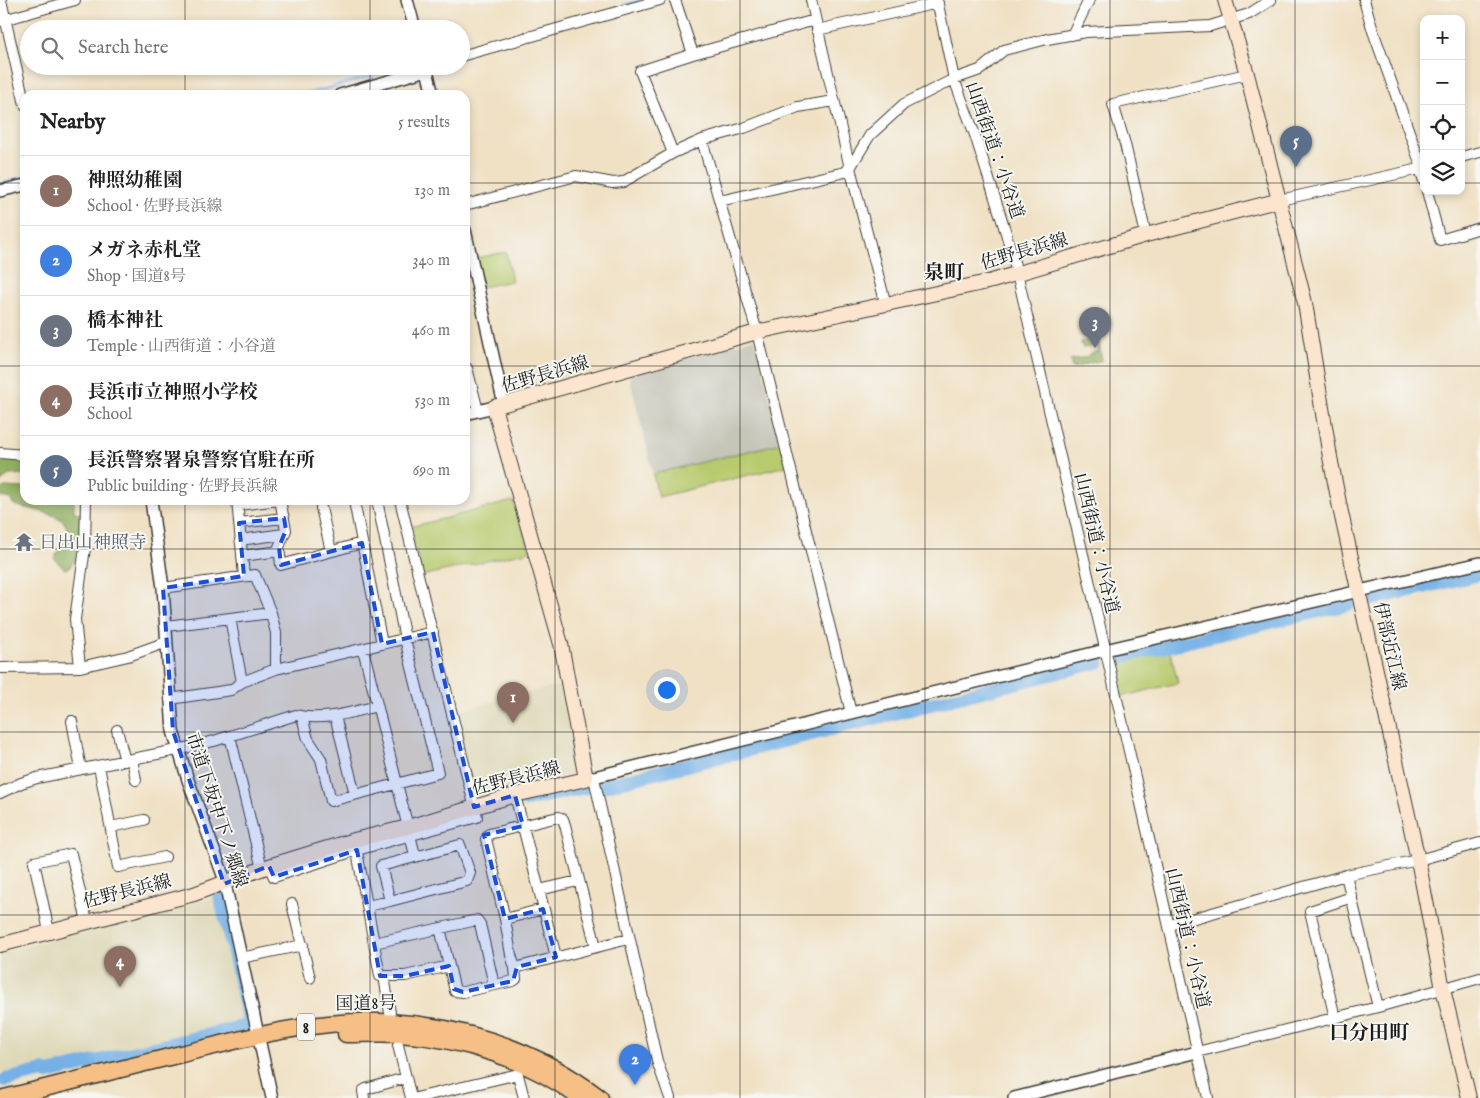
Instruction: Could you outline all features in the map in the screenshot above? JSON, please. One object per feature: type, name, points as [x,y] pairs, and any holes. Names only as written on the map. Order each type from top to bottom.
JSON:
[{"type":"highway","name":"国道8号","points":[[4,1098],[329,1024],[404,1022],[437,1026],[505,1045],[540,1060],[572,1078],[600,1098]]},
{"type":"highway","name":"国道8号","points":[[45,1098],[260,1040],[342,1034],[399,1034],[468,1045],[497,1054],[543,1074],[580,1098]]},
{"type":"main road","points":[[1225,0],[1247,74],[1280,200]]},
{"type":"main road","name":"佐野長浜線","points":[[0,945],[194,894],[224,884],[237,877],[409,831],[475,811],[514,795],[590,778],[561,644],[499,406],[757,332],[992,281],[1146,235],[1280,200]]},
{"type":"main road","name":"伊部近江線","points":[[1280,200],[1305,303],[1330,457],[1358,591],[1418,860],[1443,989],[1469,1098]]},
{"type":"street","points":[[1,0],[3,21],[21,90]]},
{"type":"street","points":[[3,21],[75,0]]},
{"type":"street","points":[[407,0],[413,20]]},
{"type":"street","points":[[470,53],[660,0]]},
{"type":"street","points":[[675,0],[693,54]]},
{"type":"street","points":[[811,0],[850,168],[886,305]]},
{"type":"street","points":[[1072,35],[1089,0]]},
{"type":"street","points":[[720,201],[845,172],[850,168],[870,135],[904,104],[954,79],[980,70],[1004,50],[1086,32],[1210,26],[1249,14],[1271,0]]},
{"type":"street","points":[[1364,0],[1373,31],[1420,162]]},
{"type":"street","points":[[673,153],[640,71],[693,54],[816,25],[937,2]]},
{"type":"street","name":"山西街道：小谷道","points":[[937,2],[942,33],[954,79],[972,127],[1017,273],[1170,924],[1208,1098]]},
{"type":"street","points":[[1146,235],[1125,144],[1113,104],[1247,74]]},
{"type":"street","points":[[356,90],[404,75]]},
{"type":"street","points":[[429,75],[432,90]]},
{"type":"street","points":[[470,204],[576,176],[614,183],[623,182],[673,153],[702,140],[744,128],[798,107],[834,101]]},
{"type":"street","points":[[702,140],[757,332],[852,712]]},
{"type":"street","points":[[1465,156],[1480,152]]},
{"type":"street","points":[[1280,200],[1420,168]]},
{"type":"street","points":[[0,192],[20,186]]},
{"type":"street","points":[[1428,195],[1440,240],[1480,228]]},
{"type":"street","points":[[470,256],[499,406],[470,413]]},
{"type":"street","points":[[470,392],[478,411]]},
{"type":"street","points":[[0,453],[20,455]]},
{"type":"street","points":[[80,667],[75,619],[85,548],[86,505]]},
{"type":"street","name":"市道下坂中下ノ郷線","points":[[152,505],[163,588],[173,731],[177,750],[223,876],[272,1098]]},
{"type":"street","points":[[237,505],[244,576]]},
{"type":"street","points":[[281,505],[286,530],[279,547],[281,565],[362,543]]},
{"type":"street","points":[[355,505],[382,644]]},
{"type":"street","points":[[302,717],[308,739],[321,759],[331,801],[438,773],[405,639],[378,505]]},
{"type":"street","points":[[401,505],[475,811]]},
{"type":"street","points":[[321,508],[331,551]]},
{"type":"street","points":[[239,523],[284,518]]},
{"type":"street","points":[[240,540],[284,534]]},
{"type":"street","points":[[242,556],[280,551]]},
{"type":"street","points":[[670,1098],[657,1061],[590,778],[1105,650],[1480,563]]},
{"type":"street","points":[[163,588],[255,575],[271,613],[276,633],[276,669]]},
{"type":"street","points":[[166,626],[271,613]]},
{"type":"street","points":[[230,618],[242,682]]},
{"type":"street","points":[[170,699],[231,690],[242,682],[276,669],[433,632]]},
{"type":"street","points":[[0,668],[80,667],[128,656],[167,642]]},
{"type":"street","points":[[363,649],[415,855]]},
{"type":"street","points":[[0,793],[37,778],[177,750],[230,736],[296,715],[302,717],[335,716],[377,706]]},
{"type":"street","points":[[335,716],[355,794]]},
{"type":"street","points":[[72,721],[81,769]]},
{"type":"street","points":[[117,730],[136,780]]},
{"type":"street","points":[[230,736],[269,869]]},
{"type":"street","points":[[100,766],[118,868],[165,857]]},
{"type":"street","points":[[514,795],[556,957]]},
{"type":"street","points":[[440,928],[454,989],[458,993],[516,979],[505,919],[486,839],[490,834],[558,817],[563,819],[596,947]]},
{"type":"street","points":[[111,827],[144,820]]},
{"type":"street","points":[[1170,924],[1346,875],[1418,860],[1480,843]]},
{"type":"street","points":[[356,845],[380,976],[405,976],[448,966]]},
{"type":"street","points":[[368,906],[390,901],[464,882],[469,879],[470,874],[460,845],[415,855],[381,866],[390,901]]},
{"type":"street","points":[[49,931],[34,862],[71,854],[87,921]]},
{"type":"street","points":[[1346,875],[1378,1007]]},
{"type":"street","points":[[539,890],[578,881]]},
{"type":"street","points":[[1335,1018],[1310,911],[1352,897]]},
{"type":"street","points":[[292,904],[310,978]]},
{"type":"street","points":[[505,919],[543,909]]},
{"type":"street","points":[[374,943],[477,920],[480,924],[494,985]]},
{"type":"street","points":[[515,968],[628,939]]},
{"type":"street","points":[[241,958],[302,945]]},
{"type":"street","points":[[384,976],[390,1013]]},
{"type":"street","points":[[1014,1098],[1378,1007],[1480,978]]},
{"type":"street","points":[[398,1045],[411,1098]]},
{"type":"street","points":[[416,1098],[514,1074],[520,1079],[523,1098]]},
{"type":"street","points":[[364,1098],[366,1088],[405,1078]]},
{"type":"highlighted area","points":[[284,518],[286,530],[279,547],[281,565],[362,543],[382,644],[433,632],[474,807],[515,795],[523,826],[484,835],[505,919],[543,909],[556,957],[517,967],[513,981],[463,992],[454,989],[449,966],[405,976],[380,976],[357,850],[274,877],[269,866],[224,884],[173,731],[163,588],[244,576],[239,523]]},
{"type":"shaded area","points":[[755,338],[781,443],[653,474],[629,375]]},
{"type":"shaded area","points":[[561,685],[578,767],[574,773],[474,798],[454,711]]},
{"type":"shaded area","points":[[216,897],[229,942],[247,1022],[244,1025],[122,1054],[122,1058],[54,1074],[52,1070],[47,1071],[42,1068],[3,1079],[0,1068],[0,953]]},
{"type":"green space","points":[[506,252],[512,281],[482,287],[476,258]]},
{"type":"green space","points":[[1098,338],[1102,360],[1072,368],[1070,360],[1087,357],[1090,353],[1098,351],[1096,345],[1083,348],[1081,342]]},
{"type":"green space","points":[[781,443],[786,466],[658,497],[653,474]]},
{"type":"green space","points":[[0,455],[20,457],[20,474],[9,475],[0,483]]},
{"type":"green space","points":[[4,487],[20,488],[20,505],[74,505],[74,512],[82,514],[81,550],[70,567],[64,569],[54,558],[64,543],[67,533],[66,526],[62,520],[46,513],[13,504],[10,499],[0,495],[0,491]]},
{"type":"green space","points":[[513,501],[530,551],[422,576],[410,527]]},
{"type":"green space","points":[[1170,651],[1178,683],[1120,697],[1112,664]]},
{"type":"waterway","points":[[624,5],[642,0]]},
{"type":"waterway","points":[[322,90],[376,75]]},
{"type":"waterway","points":[[0,184],[20,178]]},
{"type":"waterway","points":[[1371,599],[1480,574]]},
{"type":"waterway","points":[[1119,657],[1349,604]]},
{"type":"waterway","points":[[603,786],[1098,662]]},
{"type":"waterway","points":[[526,800],[586,787]]},
{"type":"waterway","points":[[5,1080],[43,1071],[48,1073],[246,1026],[249,1022],[220,895]]},
{"type":"place","name":"長浜警察署泉警察官駐在所","points":[[1296,167]]},
{"type":"place","name":"橋本神社","points":[[1095,348]]},
{"type":"place","name":"日出山神照寺","points":[[24,542]]},
{"type":"place","name":"神照幼稚園","points":[[513,723]]},
{"type":"place","name":"長浜市立神照小学校","points":[[120,987]]},
{"type":"place","name":"メガネ赤札堂","points":[[635,1085]]},
{"type":"district","name":"泉町","points":[[944,272]]},
{"type":"district","name":"口分田町","points":[[1369,1032]]}]
